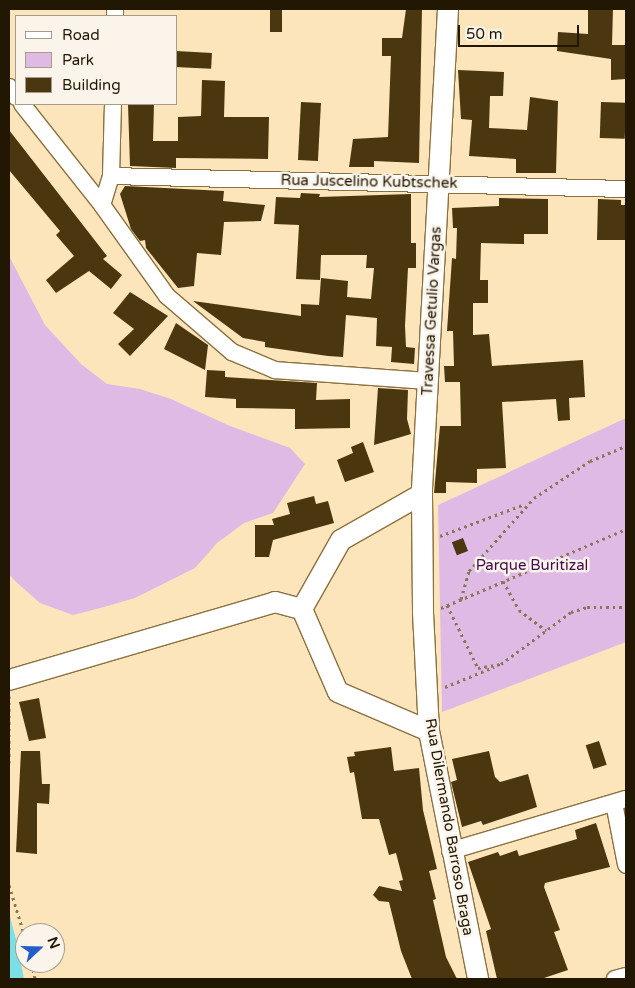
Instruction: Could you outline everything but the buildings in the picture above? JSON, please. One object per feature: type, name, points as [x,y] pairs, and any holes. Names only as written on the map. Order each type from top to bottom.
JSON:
[{"type":"street","name":"Travessa Getulio Vargas","points":[[423,613],[422,494],[448,9]]},
{"type":"street","points":[[23,105],[102,205],[167,296],[232,352],[275,370],[427,381]]},
{"type":"street","points":[[102,205],[112,176],[113,105]]},
{"type":"street","name":"Rua Juscelino Kubtschek","points":[[112,176],[626,189]]},
{"type":"street","points":[[302,609],[341,540],[422,494]]},
{"type":"street","points":[[9,680],[276,602],[302,609]]},
{"type":"street","points":[[302,609],[338,692],[429,731]]},
{"type":"street","name":"Rua Dilermando Barroso Braga","points":[[423,613],[429,731],[450,851],[478,979]]},
{"type":"street","points":[[450,851],[620,801],[626,865]]},
{"type":"street","points":[[615,979],[626,976]]},
{"type":"path","points":[[422,542],[528,503],[590,461],[626,446]]},
{"type":"path","points":[[462,599],[469,571],[528,503]]},
{"type":"path","points":[[423,613],[462,599],[626,529]]},
{"type":"path","points":[[502,582],[519,610],[546,630]]},
{"type":"path","points":[[447,605],[478,668],[501,664]]},
{"type":"path","points":[[427,691],[464,682],[501,664],[572,612],[587,607],[626,607]]},
{"type":"path","points":[[9,693],[9,763]]},
{"type":"path","points":[[9,884],[21,923]]},
{"type":"green space","points":[[9,256],[45,325],[81,364],[107,384],[140,389],[171,399],[230,426],[290,448],[305,464],[273,513],[244,523],[217,543],[195,568],[135,598],[104,607],[73,615],[40,603],[15,581],[9,574]]},
{"type":"green space","name":"Parque Buritizal","points":[[626,418],[626,642],[442,712],[438,505]]},
{"type":"water","points":[[9,913],[15,936],[15,973],[23,973],[24,979],[9,979]]}]
